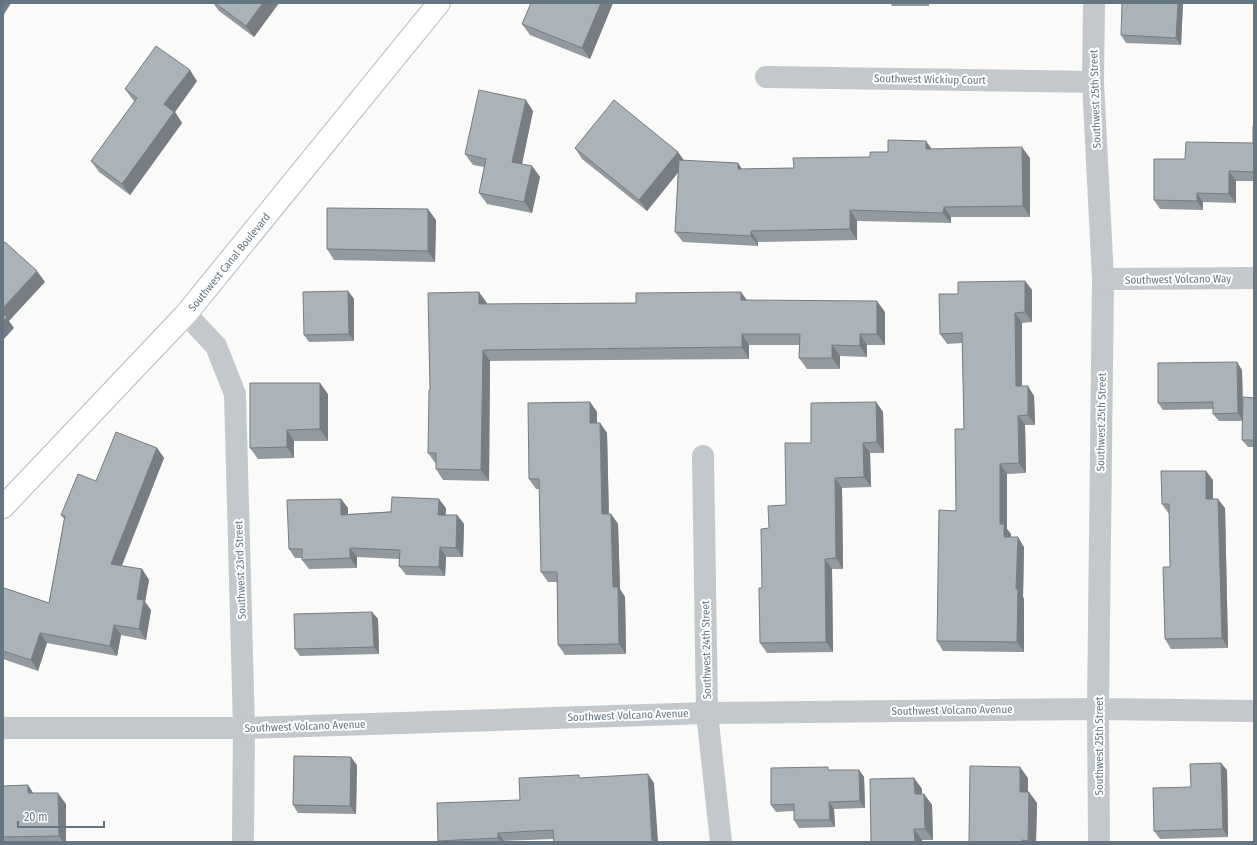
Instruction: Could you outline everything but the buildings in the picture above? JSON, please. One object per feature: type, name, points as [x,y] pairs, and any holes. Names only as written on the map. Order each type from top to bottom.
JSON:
[{"type":"main road","name":"Southwest Canal Boulevard","points":[[3,507],[186,314],[439,3]]},
{"type":"street","name":"Southwest 25th Street","points":[[1094,3],[1093,82],[1103,279],[1098,709],[1099,842]]},
{"type":"street","name":"Southwest Wickiup Court","points":[[766,77],[1093,82]]},
{"type":"street","name":"Southwest Volcano Way","points":[[1103,279],[1254,278]]},
{"type":"street","name":"Southwest 23rd Street","points":[[186,314],[216,346],[235,394],[244,728],[243,842]]},
{"type":"street","name":"Southwest 24th Street","points":[[702,456],[707,713],[721,842]]},
{"type":"street","name":"Southwest Volcano Avenue","points":[[3,728],[244,728],[707,713],[1098,709],[1254,711]]}]
